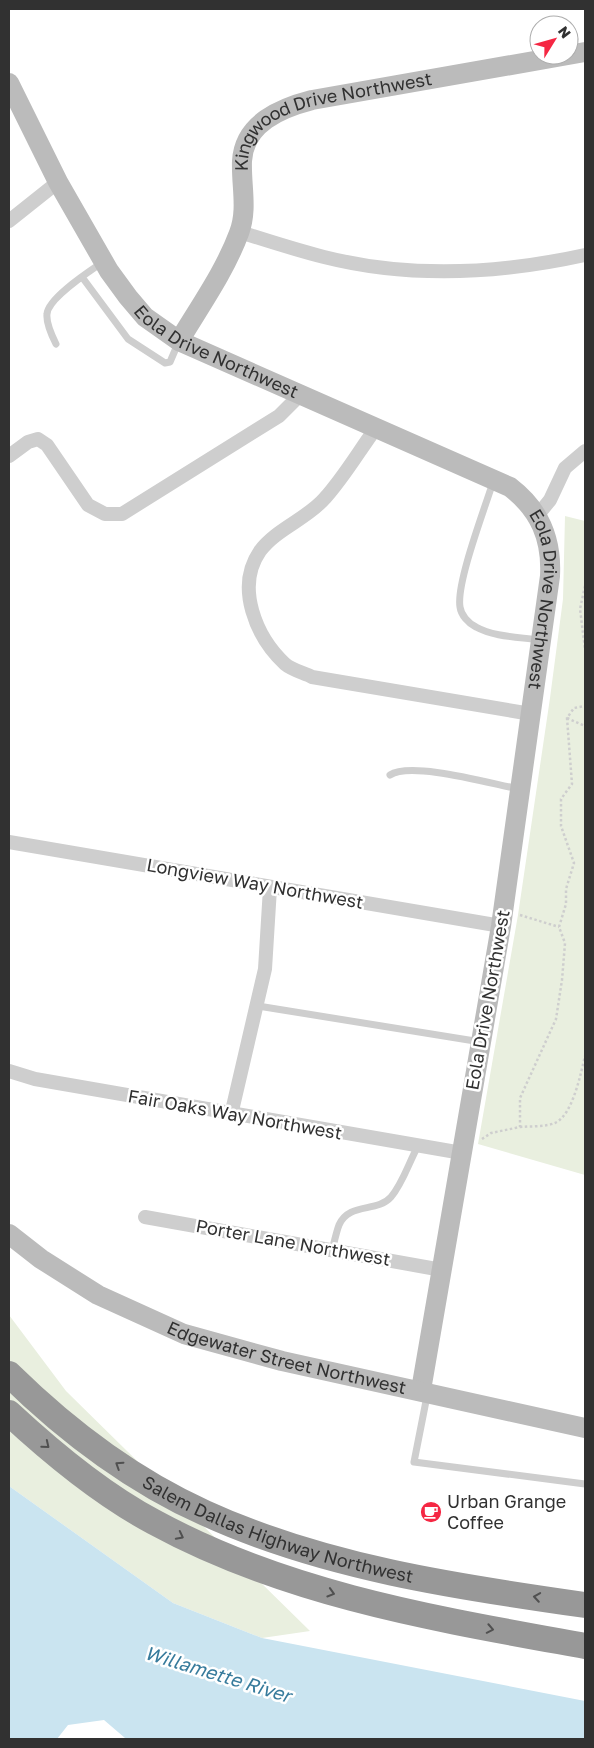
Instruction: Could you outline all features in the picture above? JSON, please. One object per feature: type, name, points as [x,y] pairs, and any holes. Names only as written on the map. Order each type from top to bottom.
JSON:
[{"type":"highway","name":"Salem Dallas Highway Northwest","points":[[9,1374],[72,1430],[117,1464],[156,1488],[205,1513],[257,1534],[343,1560],[390,1571],[442,1582],[585,1605]]},
{"type":"highway","name":"Salem Dallas Highway Northwest","points":[[9,1413],[60,1456],[144,1516],[228,1558],[281,1578],[354,1600],[427,1617],[585,1646]]},
{"type":"main road","name":"Kingwood Drive Northwest","points":[[179,340],[221,270],[240,232],[244,205],[242,160],[245,150],[261,123],[278,110],[312,100],[585,52]]},
{"type":"main road","name":"Eola Drive Northwest","points":[[9,83],[58,182],[104,262],[128,298],[146,317],[179,340],[494,479],[517,493],[537,516],[547,538],[551,562],[501,926],[481,1042],[470,1149],[442,1270],[424,1391]]},
{"type":"main road","name":"Edgewater Street Northwest","points":[[9,1234],[41,1259],[98,1295],[184,1334],[282,1361],[585,1428]]},
{"type":"street","points":[[9,221],[58,182]]},
{"type":"street","points":[[240,232],[324,258],[376,268],[425,272],[475,272],[538,265],[585,255]]},
{"type":"street","points":[[9,456],[28,442],[38,438],[47,445],[88,505],[105,514],[122,514],[279,416],[300,394]]},
{"type":"street","points":[[376,428],[324,500],[272,540],[261,550],[254,562],[248,592],[252,611],[263,636],[272,651],[287,665],[312,677],[531,714]]},
{"type":"street","points":[[537,516],[550,500],[565,468],[585,451]]},
{"type":"street","name":"Longview Way Northwest","points":[[9,842],[501,926]]},
{"type":"street","points":[[231,1115],[258,1006],[268,945],[270,888]]},
{"type":"street","name":"Fair Oaks Way Northwest","points":[[9,1071],[35,1080],[231,1115],[418,1146],[470,1149]]},
{"type":"street","name":"Porter Lane Northwest","points":[[145,1216],[442,1270]]},
{"type":"lane","points":[[56,344],[47,315],[49,307],[82,277],[104,262]]},
{"type":"lane","points":[[82,277],[128,339],[149,353],[165,363],[170,362],[179,340]]},
{"type":"lane","points":[[494,479],[462,583],[460,608],[464,617],[477,628],[541,640]]},
{"type":"lane","points":[[390,775],[398,770],[416,769],[520,790]]},
{"type":"lane","points":[[258,1006],[481,1042]]},
{"type":"lane","points":[[332,1251],[340,1223],[349,1214],[358,1208],[380,1206],[391,1198],[418,1146]]},
{"type":"lane","points":[[424,1391],[414,1462],[585,1484]]},
{"type":"path","points":[[585,586],[580,609],[585,649]]},
{"type":"path","points":[[520,1127],[520,1098],[556,1019],[565,944],[559,927],[566,904],[566,889],[574,863],[560,826],[562,799],[572,784],[567,718],[574,708],[585,706]]},
{"type":"path","points":[[567,718],[585,726]]},
{"type":"path","points":[[518,915],[559,927]]},
{"type":"path","points":[[470,1149],[491,1133],[520,1127],[556,1123],[563,1117],[576,1089],[585,1056]]},
{"type":"green space","points":[[565,516],[585,521],[585,1175],[478,1144],[518,915],[550,698],[563,599]]},
{"type":"green space","points":[[9,1315],[66,1391],[310,1631],[262,1638],[173,1603],[9,1486]]},
{"type":"water","name":"Willamette River","points":[[9,1486],[173,1603],[262,1638],[585,1701],[585,1739],[138,1739],[125,1738],[104,1720],[68,1725],[57,1739],[9,1739]]},
{"type":"place","name":"Urban Grange Coffee","points":[[431,1512]]}]
